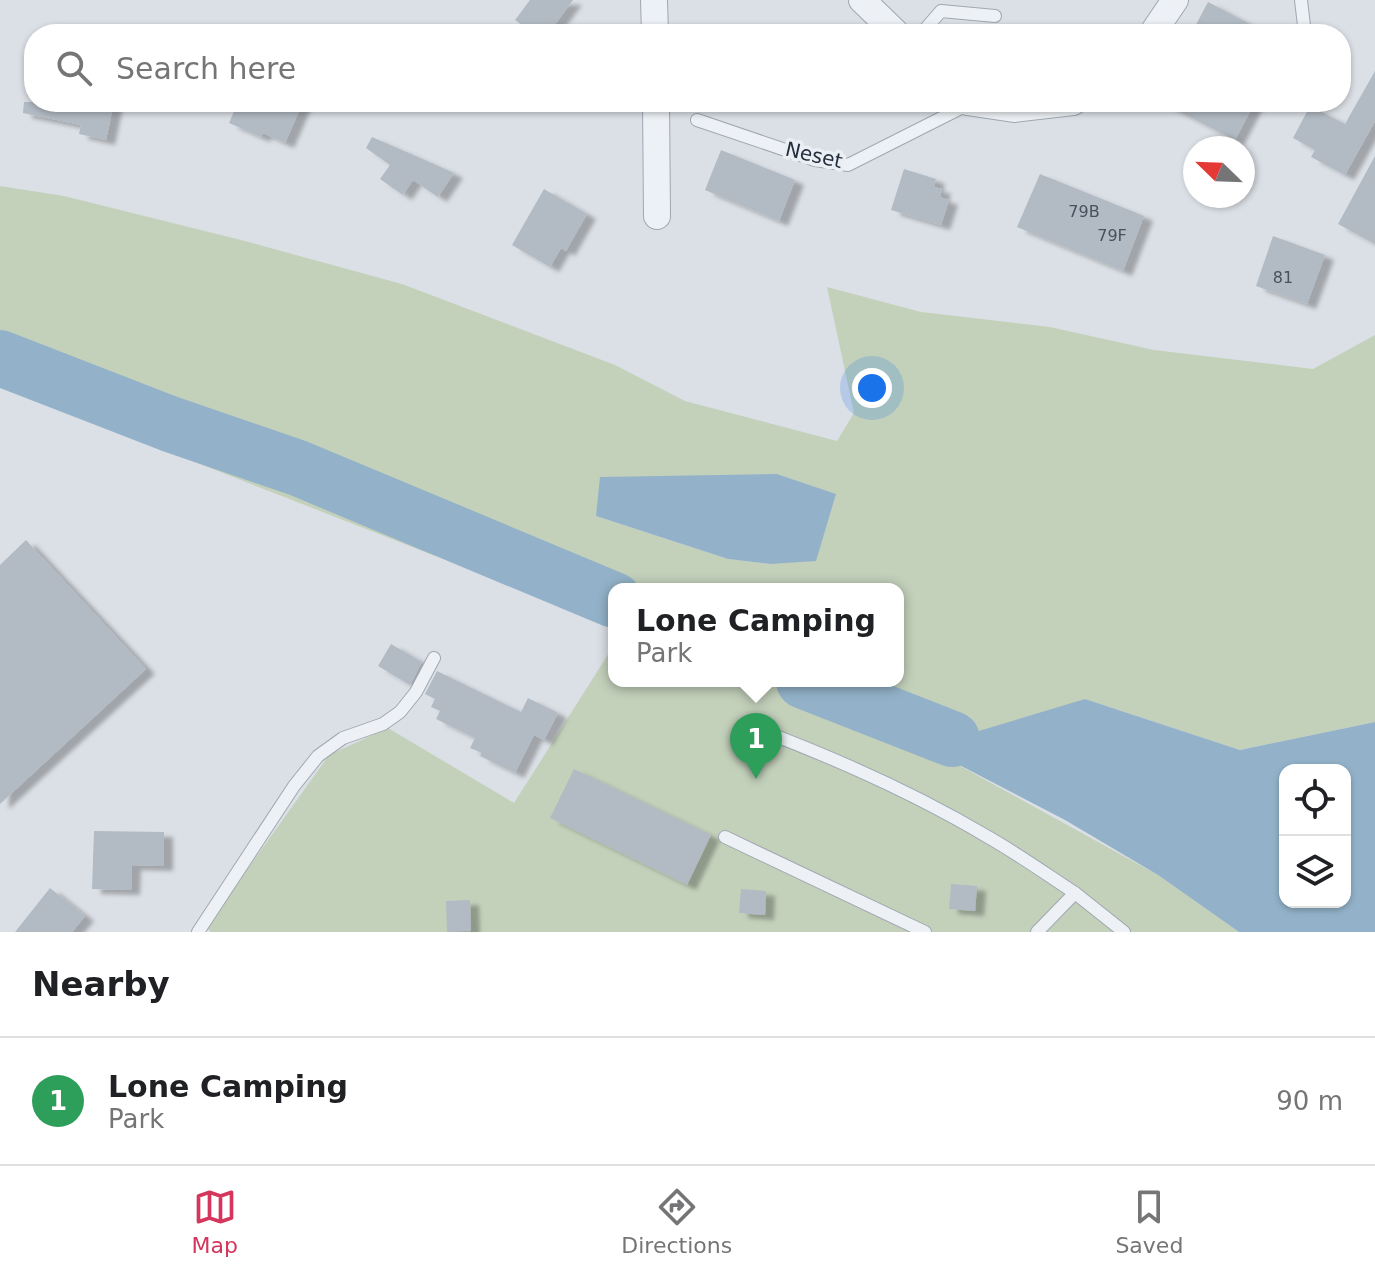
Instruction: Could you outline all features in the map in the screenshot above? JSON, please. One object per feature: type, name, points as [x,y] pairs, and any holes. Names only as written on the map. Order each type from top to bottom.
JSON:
[{"type":"street","points":[[654,0],[655,24]]},
{"type":"street","points":[[862,0],[887,24]]},
{"type":"street","points":[[1159,24],[1175,0]]},
{"type":"street","points":[[656,112],[657,216]]},
{"type":"lane","points":[[1301,0],[1304,24]]},
{"type":"lane","points":[[930,24],[941,11],[995,16]]},
{"type":"lane","name":"Neset","points":[[697,120],[815,160],[848,165],[951,112]]},
{"type":"lane","points":[[198,932],[294,786],[318,756],[343,738],[383,724],[400,712],[416,692],[434,658]]},
{"type":"lane","points":[[755,728],[830,756],[893,785],[988,836],[1075,893],[1124,932]]},
{"type":"lane","points":[[725,837],[925,932]]},
{"type":"lane","points":[[1037,932],[1075,893]]},
{"type":"green space","points":[[0,186],[64,196],[402,284],[615,365],[685,401],[837,441],[854,413],[827,287],[921,312],[1050,327],[1154,350],[1313,369],[1375,335],[1375,722],[1240,750],[1085,699],[942,756],[1158,875],[1239,932],[211,932],[206,927],[329,755],[388,728],[514,803],[608,654],[608,687],[778,687],[939,755],[911,730],[829,687],[904,687],[904,583],[627,583],[455,520],[435,556],[177,455],[59,400],[0,381]],"holes":[[[777,474],[835,494],[770,564],[728,559],[596,516]]]},
{"type":"water","points":[[777,474],[836,494],[816,561],[770,564],[728,559],[596,516],[600,477]]},
{"type":"water","points":[[1085,699],[1240,750],[1375,722],[1375,932],[1239,932],[1158,875],[1065,820],[942,756],[952,739]]},
{"type":"building","points":[[530,0],[573,0],[555,24],[520,24],[515,20]]},
{"type":"building","points":[[1208,2],[1250,24],[1196,24]]},
{"type":"building","points":[[1375,71],[1375,121],[1345,175],[1311,157],[1315,150],[1293,138],[1307,112],[1322,112],[1345,124]]},
{"type":"building","points":[[24,102],[24,112],[112,112],[106,140],[79,134],[81,125],[23,113]]},
{"type":"building","points":[[234,112],[299,112],[285,143],[263,133],[261,137],[229,123]]},
{"type":"building","points":[[1180,112],[1250,112],[1237,136],[1227,136]]},
{"type":"building","points":[[372,137],[454,173],[438,197],[413,180],[403,195],[380,179],[390,165],[366,148]]},
{"type":"building","points":[[721,150],[795,180],[779,221],[705,190]]},
{"type":"building","points":[[1375,156],[1375,244],[1338,224]]},
{"type":"building","points":[[904,169],[936,179],[934,187],[942,189],[940,197],[949,200],[941,225],[891,210]]},
{"type":"building","points":[[1040,174],[1144,216],[1123,271],[1017,227]]},
{"type":"building","points":[[544,189],[587,214],[566,251],[561,248],[550,267],[512,245]]},
{"type":"building","points":[[1273,236],[1325,255],[1307,304],[1256,286]]},
{"type":"building","points":[[26,540],[146,669],[0,804],[0,565]]},
{"type":"building","points":[[391,644],[422,662],[410,685],[378,666]]},
{"type":"building","points":[[437,671],[521,712],[528,698],[558,713],[544,740],[534,735],[515,773],[470,748],[475,738],[436,719],[440,711],[431,707],[435,699],[425,694]]},
{"type":"building","points":[[574,769],[711,835],[687,885],[550,818]]},
{"type":"building","points":[[94,831],[164,832],[164,866],[132,865],[131,890],[92,889]]},
{"type":"building","points":[[951,884],[977,886],[975,911],[949,909]]},
{"type":"building","points":[[50,888],[85,916],[72,932],[15,932]]},
{"type":"building","points":[[741,889],[766,891],[765,915],[739,913]]},
{"type":"building","points":[[470,900],[471,931],[447,932],[446,901]]},
{"type":"waterway","points":[[0,358],[170,424],[298,468],[608,597]]},
{"type":"waterway","points":[[819,687],[952,739]]},
{"type":"place","name":"Lone Camping","points":[[756,779]]}]
